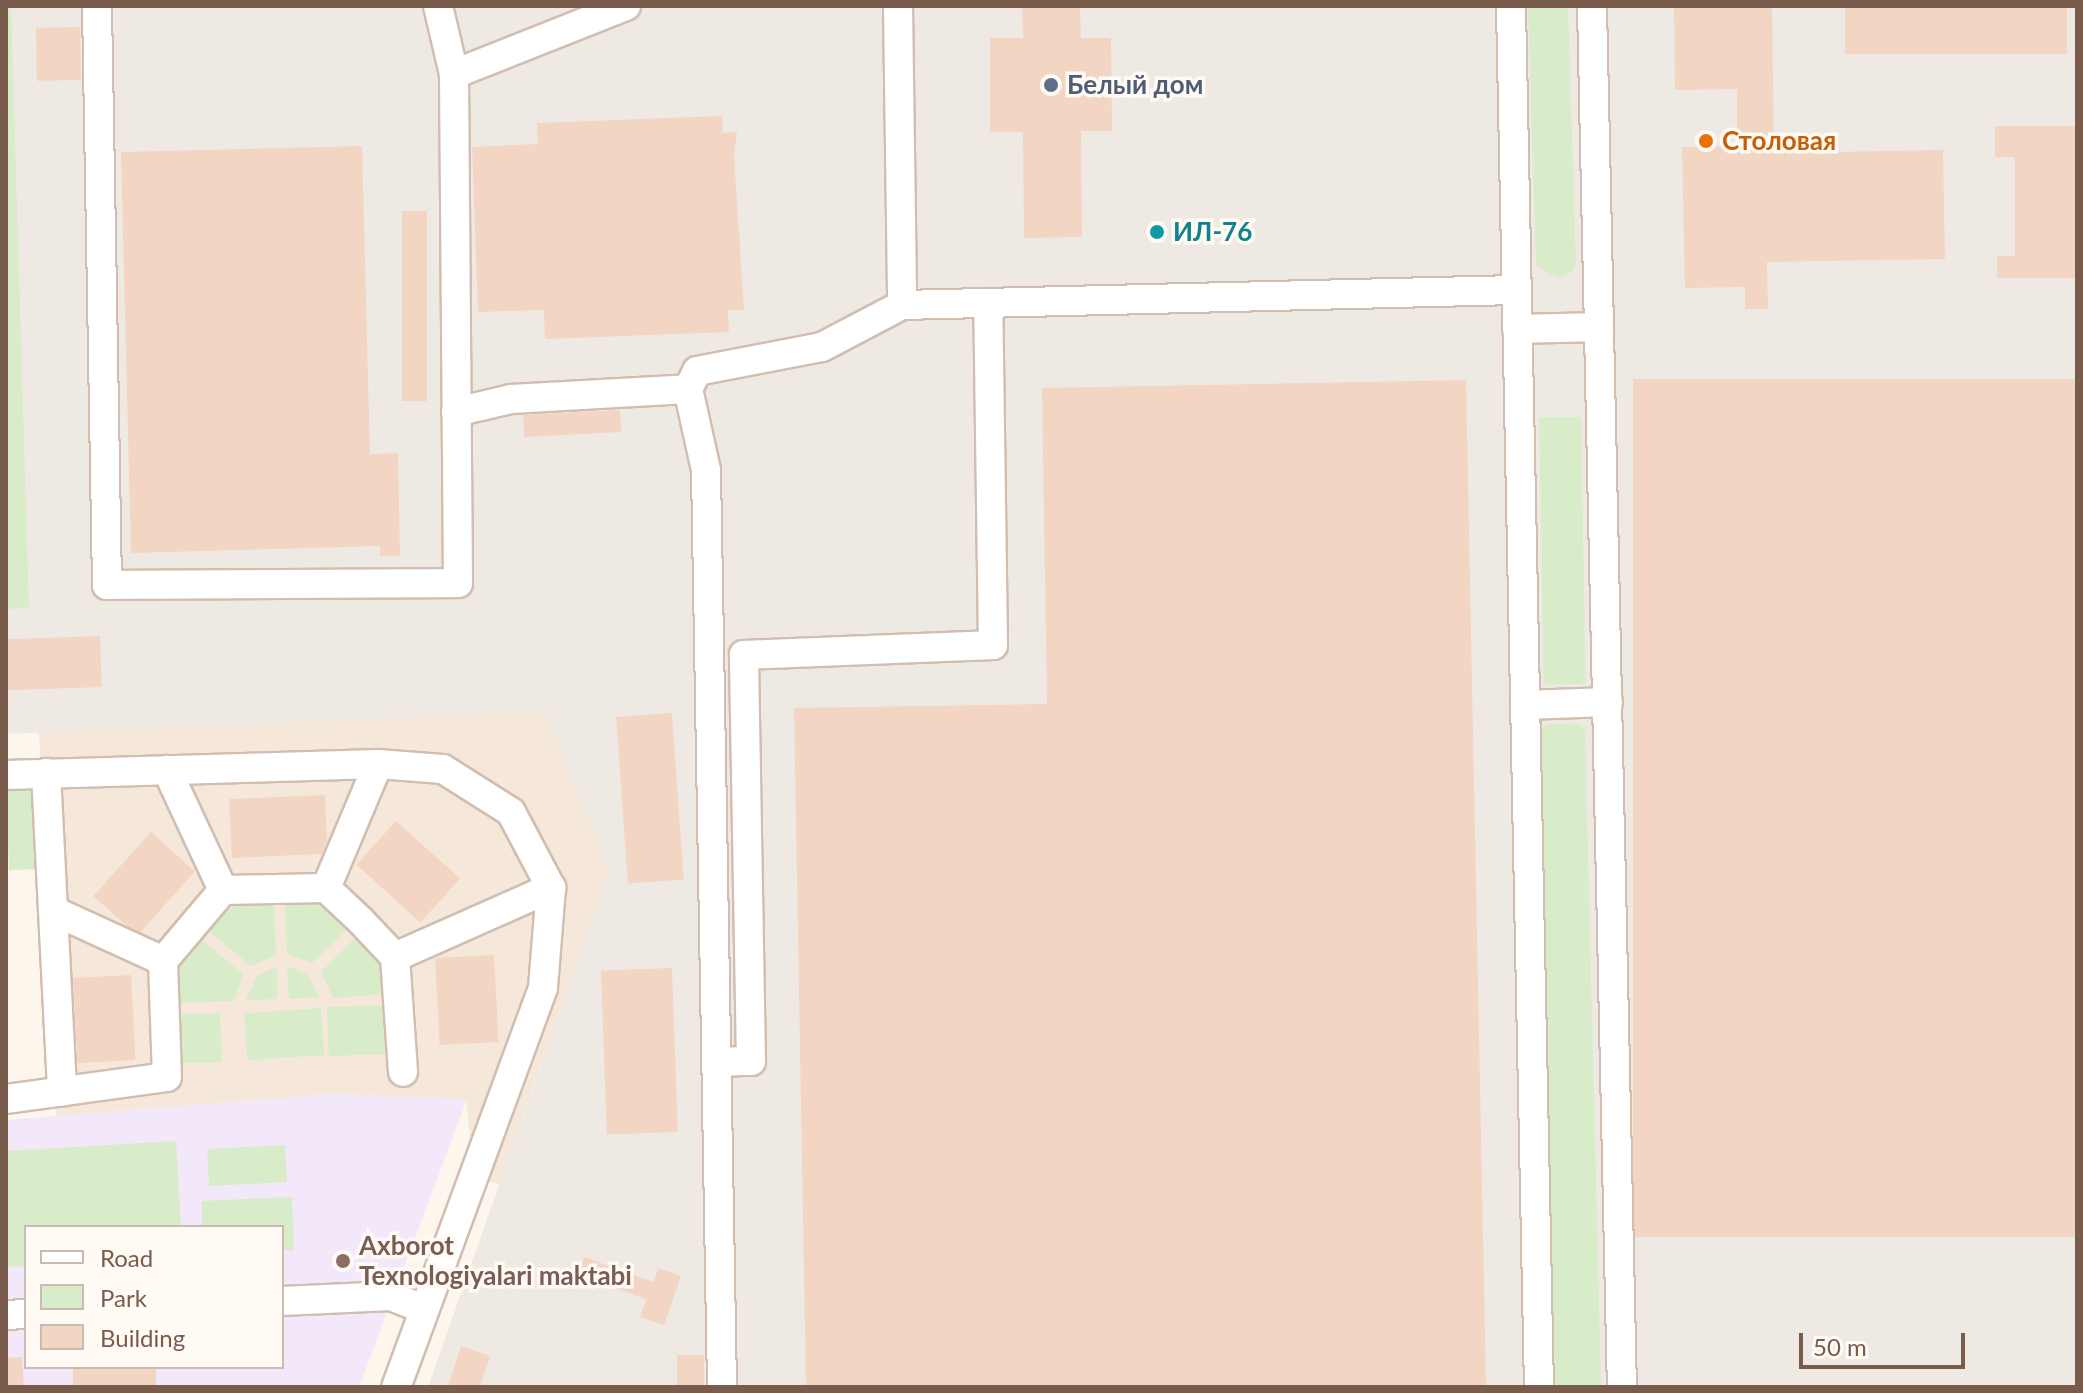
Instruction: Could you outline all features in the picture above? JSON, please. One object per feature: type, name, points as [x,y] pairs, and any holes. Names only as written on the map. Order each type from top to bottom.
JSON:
[{"type":"lane","points":[[97,6],[107,585],[458,583],[454,74],[438,6]]},
{"type":"lane","points":[[454,74],[626,6]]},
{"type":"lane","points":[[898,6],[902,305]]},
{"type":"lane","points":[[1511,6],[1539,1387]]},
{"type":"lane","points":[[1592,6],[1622,1387]]},
{"type":"lane","points":[[722,1387],[706,470],[688,389],[704,366],[822,347],[902,305],[1517,290]]},
{"type":"lane","points":[[717,1062],[751,1061],[744,655],[993,645],[988,303]]},
{"type":"lane","points":[[1517,329],[1599,327]]},
{"type":"lane","points":[[456,412],[511,399],[688,389]]},
{"type":"lane","points":[[1525,705],[1608,702]]},
{"type":"lane","points":[[326,888],[378,764]]},
{"type":"lane","points":[[6,775],[378,764],[443,769],[511,812],[551,888],[543,988],[396,1387]]},
{"type":"lane","points":[[167,770],[223,890]]},
{"type":"lane","points":[[46,773],[62,1092]]},
{"type":"lane","points":[[6,1099],[167,1077],[163,961],[223,890],[326,888],[395,957],[403,1072]]},
{"type":"lane","points":[[395,957],[551,888]]},
{"type":"lane","points":[[54,911],[163,961]]},
{"type":"lane","points":[[284,1301],[391,1296],[424,1309]]},
{"type":"shaded area","points":[[6,6],[2077,6],[2077,1387],[428,1387],[610,870],[545,712],[6,734]]},
{"type":"shaded area","points":[[545,712],[610,870],[499,1184],[474,1178],[466,1099],[335,1094],[56,1116],[39,732]]},
{"type":"shaded area","name":"Axborot Texnologiyalari maktabi","points":[[335,1094],[467,1099],[359,1387],[6,1387],[6,1120]]},
{"type":"green space","points":[[6,6],[11,6],[29,608],[6,609]]},
{"type":"green space","points":[[1528,6],[1568,6],[1576,264],[1570,273],[1557,278],[1536,265]]},
{"type":"green space","points":[[1581,417],[1586,684],[1544,685],[1539,418]]},
{"type":"green space","points":[[1578,723],[1585,730],[1601,1387],[1555,1387],[1540,731],[1547,725]]},
{"type":"green space","points":[[40,786],[43,869],[9,870],[6,787]]},
{"type":"green space","points":[[319,900],[354,923],[312,963],[287,954],[285,902]]},
{"type":"green space","points":[[274,903],[276,955],[251,966],[206,929],[235,905]]},
{"type":"green space","points":[[360,933],[381,952],[387,994],[333,998],[321,972]]},
{"type":"green space","points":[[197,936],[243,974],[234,1001],[176,1003],[177,960]]},
{"type":"green space","points":[[277,966],[277,999],[246,1000],[257,976]]},
{"type":"green space","points":[[287,966],[307,974],[320,997],[289,999]]},
{"type":"green space","points":[[387,1005],[389,1054],[329,1056],[327,1007]]},
{"type":"green space","points":[[321,1008],[324,1055],[247,1060],[244,1013]]},
{"type":"green space","points":[[220,1013],[222,1062],[179,1063],[177,1015]]},
{"type":"green space","points":[[176,1141],[181,1225],[24,1225],[24,1266],[6,1267],[6,1151]]},
{"type":"green space","points":[[285,1145],[287,1182],[209,1186],[207,1149]]},
{"type":"green space","points":[[292,1197],[294,1250],[284,1250],[284,1225],[202,1225],[202,1201]]},
{"type":"building","name":"Белый дом","points":[[1022,6],[1080,6],[1081,38],[1111,38],[1112,131],[1081,131],[1082,237],[1024,238],[1023,132],[990,132],[990,38],[1023,38]]},
{"type":"building","points":[[1674,6],[1772,6],[1774,153],[1943,150],[1945,259],[1767,262],[1768,309],[1745,309],[1745,287],[1685,288],[1682,147],[1737,146],[1737,89],[1675,90]]},
{"type":"building","points":[[1845,6],[2067,6],[2067,54],[1845,54]]},
{"type":"building","points":[[80,27],[81,80],[37,81],[36,28]]},
{"type":"building","points":[[722,116],[723,133],[737,132],[734,155],[744,310],[728,310],[729,332],[545,339],[544,310],[478,312],[472,147],[538,144],[537,123]]},
{"type":"building","points":[[1995,126],[2077,126],[2077,278],[1997,278],[1997,256],[2015,256],[2015,157],[1995,157]]},
{"type":"building","points":[[362,146],[370,454],[398,453],[400,556],[380,556],[380,546],[131,553],[121,152]]},
{"type":"building","points":[[402,211],[427,211],[427,401],[402,401]]},
{"type":"building","points":[[1633,379],[2077,379],[2077,1237],[1633,1237]]},
{"type":"building","points":[[1466,380],[1486,1387],[806,1387],[794,708],[1047,704],[1042,388]]},
{"type":"building","points":[[620,410],[621,432],[524,437],[523,415]]},
{"type":"building","points":[[100,636],[102,687],[8,690],[6,639]]},
{"type":"building","points":[[672,713],[684,880],[628,883],[616,717]]},
{"type":"building","points":[[325,795],[327,841],[322,854],[232,858],[229,799]]},
{"type":"building","points":[[396,821],[460,879],[420,922],[357,865]]},
{"type":"building","points":[[151,832],[195,871],[137,935],[93,896]]},
{"type":"building","points":[[494,955],[499,1042],[440,1045],[435,958]]},
{"type":"building","points":[[672,968],[678,1132],[607,1134],[601,970]]},
{"type":"building","points":[[131,975],[135,1060],[78,1063],[73,978]]},
{"type":"building","points":[[584,1257],[654,1282],[658,1268],[681,1276],[664,1325],[640,1317],[646,1299],[578,1275]]},
{"type":"building","points":[[461,1346],[490,1356],[480,1387],[448,1387]]},
{"type":"building","points":[[677,1355],[704,1355],[704,1387],[677,1387]]},
{"type":"building","points":[[22,1357],[24,1387],[6,1387],[6,1358]]},
{"type":"building","points":[[73,1369],[156,1369],[156,1387],[73,1387]]},
{"type":"place","name":"Белый дом","points":[[1051,85]]},
{"type":"place","name":"Столовая","points":[[1706,141]]},
{"type":"place","name":"ИЛ-76","points":[[1157,232]]},
{"type":"place","name":"Axborot Texnologiyalari maktabi","points":[[343,1261]]}]
